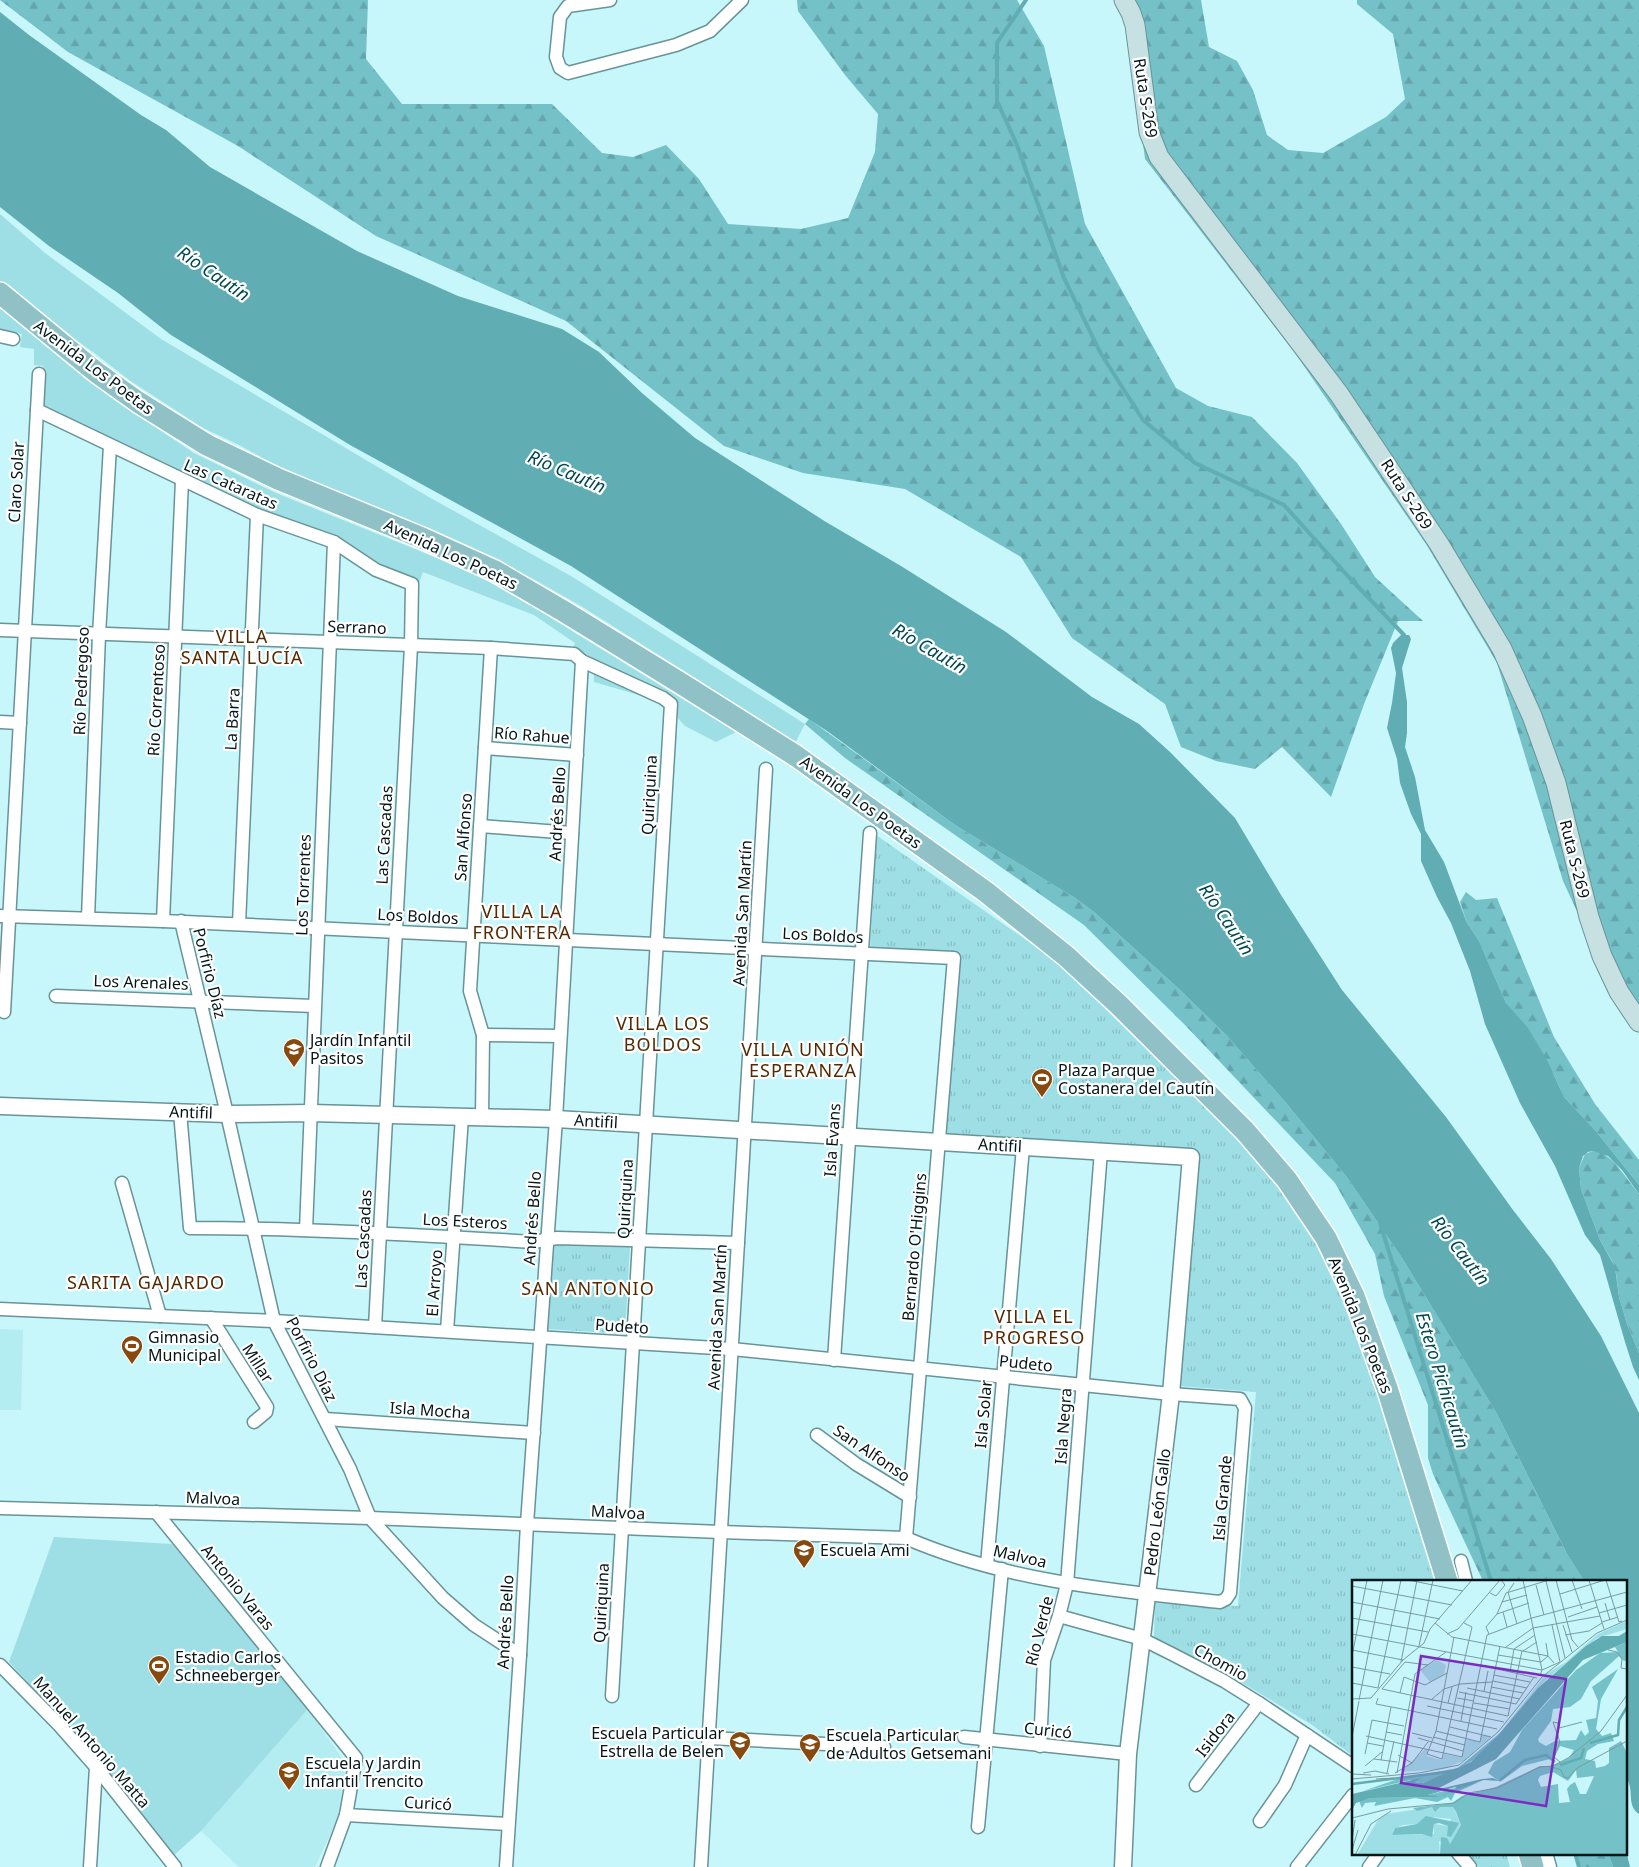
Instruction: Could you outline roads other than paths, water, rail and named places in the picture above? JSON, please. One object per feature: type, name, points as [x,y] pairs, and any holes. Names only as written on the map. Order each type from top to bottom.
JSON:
[{"type":"main road","name":"Ruta S-269","points":[[1124,0],[1135,9],[1149,132],[1159,158],[1268,298],[1339,394],[1439,544],[1502,650],[1532,716],[1553,774],[1589,917],[1602,956],[1620,992],[1639,1022]]},
{"type":"main road","name":"Avenida Los Poetas","points":[[0,292],[103,377],[138,402],[200,441],[278,480],[422,538],[495,571],[682,684],[804,762],[986,892],[1066,956],[1119,1005],[1245,1131],[1287,1180],[1326,1238],[1354,1296],[1388,1391],[1447,1580]]},
{"type":"main road","points":[[1514,1854],[1518,1867]]},
{"type":"main road","points":[[1529,1854],[1533,1867]]},
{"type":"street","points":[[610,0],[568,6],[560,17],[556,57],[560,68],[568,73],[676,45],[710,31],[742,0]]},
{"type":"street","points":[[0,336],[13,339]]},
{"type":"street","name":"Claro Solar","points":[[4,1012],[4,916],[20,723],[38,374]]},
{"type":"street","name":"Las Cataratas","points":[[36,410],[258,515],[334,542],[376,570],[412,584]]},
{"type":"street","name":"Río Pedregoso","points":[[88,918],[99,635],[110,446]]},
{"type":"street","name":"Río Correntoso","points":[[163,921],[182,480]]},
{"type":"street","name":"La Barra","points":[[239,924],[258,515]]},
{"type":"street","name":"Los Torrentes","points":[[306,1230],[334,542]]},
{"type":"street","name":"Las Cascadas","points":[[374,1327],[411,646],[412,584]]},
{"type":"street","name":"Serrano","points":[[0,630],[175,638],[491,648],[574,654],[582,661],[663,698],[670,704]]},
{"type":"street","name":"San Alfonso","points":[[482,1117],[482,1035],[470,991],[491,648]]},
{"type":"street","name":"Andrés Bello","points":[[506,1867],[527,1524],[556,1119],[582,661]]},
{"type":"street","name":"Quiriquina","points":[[612,1696],[670,704]]},
{"type":"street","points":[[0,722],[20,723]]},
{"type":"street","name":"Río Rahue","points":[[485,748],[577,755]]},
{"type":"street","name":"Avenida San Martín","points":[[701,1867],[766,769]]},
{"type":"street","points":[[480,826],[572,833]]},
{"type":"street","name":"Isla Evans","points":[[834,1360],[870,833]]},
{"type":"street","name":"Los Boldos","points":[[4,916],[239,924],[954,958]]},
{"type":"street","name":"Porfirio Díaz","points":[[181,922],[274,1321],[358,1487],[370,1518],[443,1598],[474,1625],[520,1655]]},
{"type":"street","name":"Bernardo O'Higgins","points":[[906,1538],[954,958]]},
{"type":"street","name":"Los Arenales","points":[[56,996],[314,1006]]},
{"type":"street","points":[[482,1035],[560,1036]]},
{"type":"street","name":"Antifil","points":[[0,1106],[227,1114],[310,1113],[556,1119],[1191,1156]]},
{"type":"street","name":"Los Esteros","points":[[180,1112],[190,1228],[379,1232],[533,1242],[547,1239],[639,1239],[738,1243]]},
{"type":"street","name":"El Arroyo","points":[[447,1331],[462,1116]]},
{"type":"street","name":"Isla Solar","points":[[987,1566],[1023,1147]]},
{"type":"street","name":"Isla Negra","points":[[1068,1584],[1101,1151]]},
{"type":"street","name":"Pedro León Gallo","points":[[1123,1867],[1128,1754],[1171,1394],[1191,1156]]},
{"type":"street","points":[[122,1183],[160,1316]]},
{"type":"street","name":"Pudeto","points":[[0,1309],[274,1321],[732,1349],[1171,1394],[1240,1399]]},
{"type":"street","name":"Millar","points":[[211,1318],[267,1407],[266,1412],[254,1422]]},
{"type":"street","name":"Isla Grande","points":[[1226,1599],[1230,1593],[1245,1408],[1240,1399]]},
{"type":"street","name":"Isla Mocha","points":[[325,1420],[534,1432]]},
{"type":"street","name":"San Alfonso","points":[[817,1436],[856,1464],[910,1497]]},
{"type":"street","name":"Malvoa","points":[[0,1508],[370,1518],[906,1538],[927,1547],[987,1566],[1068,1584],[1147,1595],[1220,1602],[1226,1599]]},
{"type":"street","name":"Antonio Varas","points":[[156,1512],[356,1758],[346,1815],[327,1867]]},
{"type":"street","points":[[1461,1561],[1466,1580]]},
{"type":"street","points":[[978,1827],[1002,1569]]},
{"type":"street","name":"Río Verde","points":[[1040,1746],[1044,1660],[1068,1584]]},
{"type":"street","name":"Chomio","points":[[1059,1616],[1142,1640],[1224,1681],[1352,1765]]},
{"type":"street","name":"Manuel Antonio Matta","points":[[0,1665],[59,1725],[96,1767],[175,1867]]},
{"type":"street","name":"Isidora","points":[[1196,1784],[1259,1703]]},
{"type":"street","points":[[1260,1821],[1286,1785],[1307,1735]]},
{"type":"street","name":"Curicó","points":[[964,1737],[1128,1754]]},
{"type":"street","points":[[708,1738],[884,1746]]},
{"type":"street","points":[[90,1867],[96,1767]]},
{"type":"street","points":[[1297,1867],[1352,1796]]},
{"type":"street","name":"Curicó","points":[[346,1815],[508,1824]]},
{"type":"street","points":[[1369,1867],[1378,1854]]},
{"type":"street","points":[[1459,1854],[1470,1867]]},
{"type":"street","points":[[1546,1854],[1550,1867]]},
{"type":"water","name":"Río Cautín","points":[[0,12],[141,115],[166,130],[210,167],[357,251],[458,296],[562,329],[599,352],[642,393],[695,438],[826,522],[901,566],[1006,632],[1092,697],[1139,724],[1170,752],[1235,818],[1281,895],[1342,990],[1446,1117],[1551,1259],[1601,1336],[1639,1413],[1639,1814],[1632,1806],[1630,1786],[1626,1778],[1626,1580],[1583,1580],[1567,1554],[1497,1414],[1402,1258],[1346,1176],[1286,1103],[1226,1035],[1179,989],[1094,912],[1075,898],[955,825],[827,731],[571,566],[350,445],[171,335],[118,293],[49,246],[0,207]]},
{"type":"water","points":[[1401,635],[1409,635],[1411,639],[1402,668],[1407,702],[1405,747],[1415,777],[1425,830],[1444,862],[1467,923],[1479,941],[1506,1003],[1528,1028],[1547,1060],[1564,1097],[1595,1130],[1639,1185],[1639,1194],[1622,1170],[1608,1156],[1593,1151],[1583,1156],[1579,1168],[1581,1189],[1600,1240],[1615,1267],[1619,1297],[1627,1324],[1639,1353],[1639,1380],[1625,1342],[1600,1255],[1585,1235],[1555,1166],[1520,1103],[1485,1024],[1470,971],[1451,923],[1421,861],[1421,834],[1411,814],[1400,783],[1397,759],[1387,728],[1396,673],[1391,648]]},
{"type":"water","points":[[1626,1850],[1630,1867],[1613,1867],[1608,1854],[1626,1854]]},
{"type":"waterway","points":[[1026,0],[997,43],[997,101],[1017,145],[1064,278],[1100,352],[1143,420],[1195,463],[1284,505],[1404,635],[1404,638]]},
{"type":"waterway","name":"Estero Pichicautín","points":[[1380,1223],[1491,1580]]},
{"type":"waterway","name":"Estero Pichicautín","points":[[1575,1854],[1579,1867]]},
{"type":"place","name":"Jardín Infantil Pasitos","points":[[294,1068]]},
{"type":"place","name":"Plaza Parque Costanera del Cautín","points":[[1042,1098]]},
{"type":"place","name":"Gimnasio Municipal","points":[[132,1365]]},
{"type":"place","name":"Escuela Ami","points":[[804,1569]]},
{"type":"place","name":"Estadio Carlos Schneeberger","points":[[159,1685]]},
{"type":"place","name":"Escuela Particular Estrella de Belen","points":[[740,1761]]},
{"type":"place","name":"Escuela Particular de Adultos Getsemani","points":[[810,1763]]},
{"type":"place","name":"Escuela y Jardin Infantil Trencito","points":[[289,1791]]},
{"type":"district","name":"VILLA SANTA LUCÍA","points":[[242,646]]},
{"type":"district","name":"VILLA LA FRONTERA","points":[[522,921]]},
{"type":"district","name":"VILLA LOS BOLDOS","points":[[663,1033]]},
{"type":"district","name":"VILLA UNIÓN ESPERANZA","points":[[803,1059]]},
{"type":"district","name":"SARITA GAJARDO","points":[[146,1282]]},
{"type":"district","name":"SAN ANTONIO","points":[[588,1288]]},
{"type":"district","name":"VILLA EL PROGRESO","points":[[1034,1326]]}]
